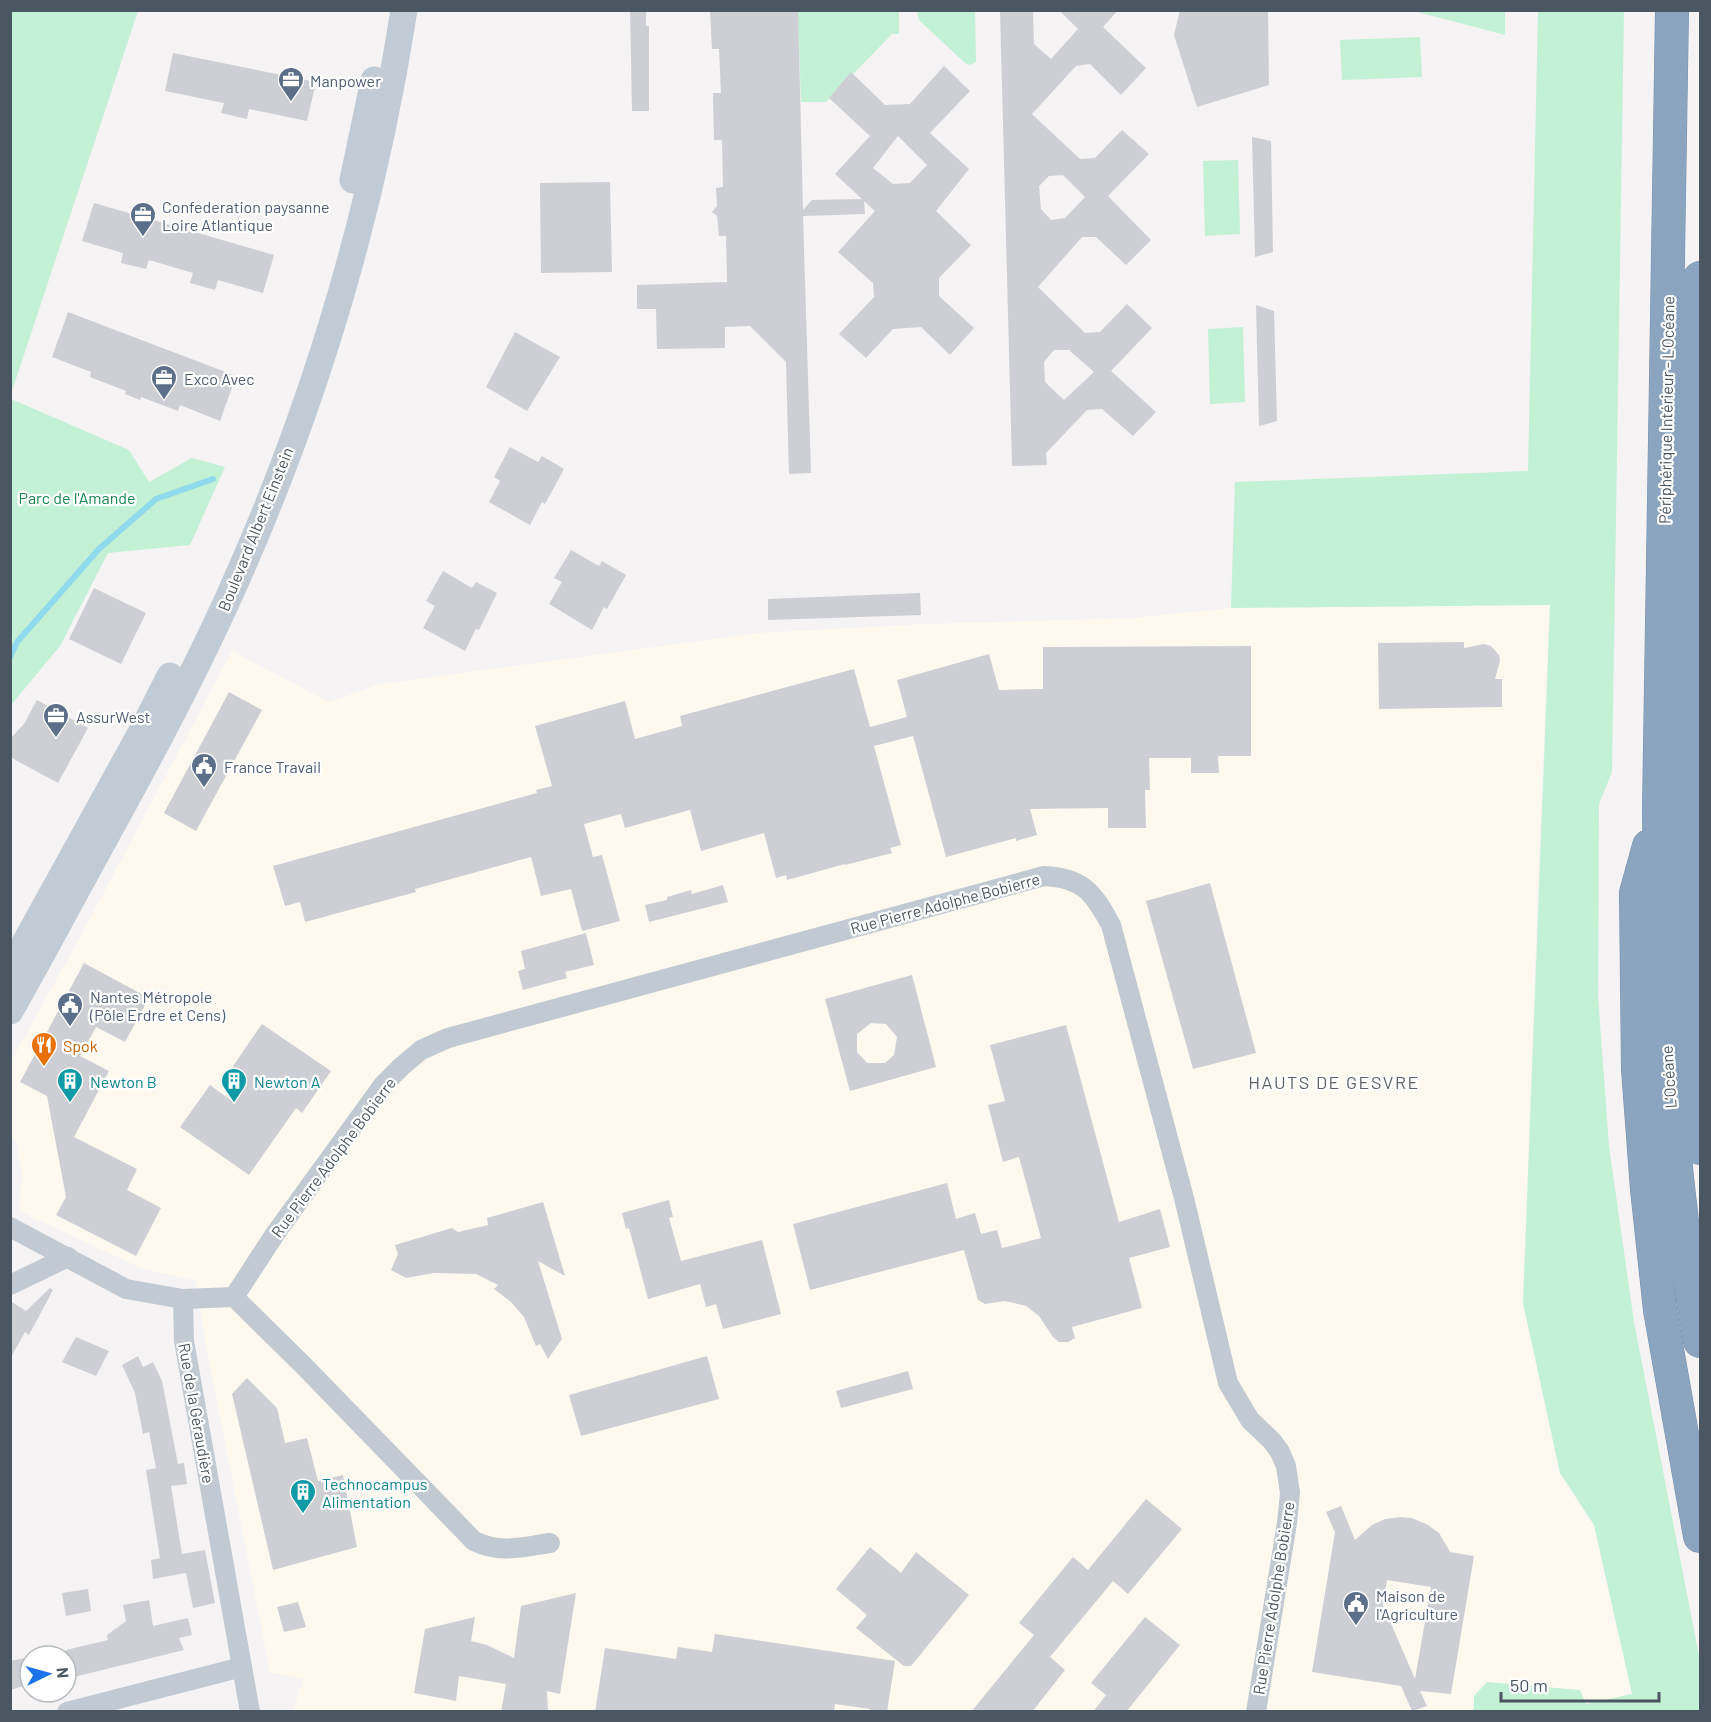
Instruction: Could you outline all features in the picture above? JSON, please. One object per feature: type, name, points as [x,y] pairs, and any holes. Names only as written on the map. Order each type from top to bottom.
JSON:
[{"type":"highway","name":"Périphérique Intérieur - L’Océane","points":[[1659,810],[1672,10]]},
{"type":"highway","points":[[1701,278],[1692,591],[1701,696]]},
{"type":"highway","name":"L’Océane","points":[[1692,591],[1687,866],[1690,992],[1701,1148]]},
{"type":"highway","name":"L’Océane","points":[[1659,810],[1664,1026],[1673,1145],[1701,1341]]},
{"type":"highway","points":[[1659,810],[1636,893],[1638,1069],[1647,1189],[1660,1310],[1701,1536]]},
{"type":"main road","name":"Boulevard Albert Einstein","points":[[10,970],[142,731],[216,584],[260,482],[306,349],[347,206],[378,62],[386,10]]},
{"type":"main road","name":"Boulevard Albert Einstein","points":[[10,1011],[164,730],[231,592],[279,477],[326,344],[365,206],[404,10]]},
{"type":"street","name":"Rue Pierre Adolphe Bobierre","points":[[234,1297],[275,1234],[383,1085],[421,1050],[459,1035],[1044,876],[1063,877],[1083,886],[1099,903],[1111,925],[1184,1198],[1228,1383],[1250,1420],[1272,1441],[1286,1466],[1290,1493],[1287,1523],[1256,1712]]},
{"type":"street","points":[[10,1227],[126,1289],[183,1299],[234,1297],[474,1541],[489,1549],[550,1544]]},
{"type":"street","points":[[10,1285],[68,1257]]},
{"type":"street","name":"Rue de la Géraudière","points":[[183,1299],[184,1341],[250,1712]]},
{"type":"street","points":[[67,1712],[242,1667]]},
{"type":"shaded area","points":[[1550,604],[1523,1303],[1560,1473],[1594,1525],[1632,1694],[1585,1704],[1511,1712],[293,1711],[303,1679],[270,1672],[207,1351],[196,1281],[141,1268],[19,1211],[22,1176],[17,1144],[11,1133],[10,1063],[79,939],[232,651],[329,702],[380,684],[758,633],[925,624],[1133,618],[1231,608]]},
{"type":"green space","points":[[10,11],[138,11],[11,394],[10,394]]},
{"type":"green space","points":[[798,11],[899,11],[899,34],[892,34],[826,102],[801,102]]},
{"type":"green space","points":[[917,11],[975,11],[976,62],[970,65],[965,63],[919,20]]},
{"type":"green space","points":[[1414,11],[1505,11],[1505,35]]},
{"type":"green space","points":[[1538,11],[1624,11],[1612,772],[1599,804],[1598,996],[1609,1146],[1634,1322],[1700,1661],[1700,1711],[1470,1711],[1474,1709],[1474,1696],[1487,1682],[1580,1690],[1586,1704],[1632,1694],[1594,1525],[1560,1473],[1523,1303],[1550,605],[1231,608],[1235,482],[1528,471]]},
{"type":"green space","points":[[1420,37],[1422,77],[1342,80],[1340,40]]},
{"type":"green space","points":[[1238,160],[1240,234],[1205,236],[1203,161]]},
{"type":"green space","points":[[1243,327],[1245,402],[1210,404],[1208,329]]},
{"type":"green space","name":"Parc de l'Amande","points":[[11,399],[129,450],[149,482],[192,458],[225,467],[190,545],[108,553],[60,646],[11,705]]},
{"type":"building","points":[[630,10],[646,10],[646,26],[649,26],[649,111],[632,111]]},
{"type":"building","points":[[710,10],[798,10],[803,210],[812,200],[862,199],[835,174],[870,136],[829,98],[851,72],[885,105],[910,104],[944,66],[970,91],[930,133],[969,169],[936,211],[971,245],[939,278],[939,296],[974,328],[950,355],[921,327],[893,329],[866,358],[839,334],[874,297],[873,283],[838,252],[875,211],[864,201],[865,214],[803,216],[811,473],[789,474],[786,362],[750,326],[725,327],[725,348],[657,349],[656,309],[637,309],[637,285],[727,282],[726,236],[719,236],[717,216],[712,212],[717,206],[716,188],[723,187],[722,140],[714,140],[713,93],[721,93],[719,49],[712,49]],"holes":[[[898,136],[927,165],[910,183],[893,184],[873,168]]]},
{"type":"building","points":[[1000,10],[1033,10],[1034,44],[1051,59],[1078,29],[1059,10],[1118,10],[1103,27],[1146,68],[1121,95],[1090,64],[1076,66],[1032,114],[1080,159],[1095,158],[1122,130],[1149,154],[1108,196],[1151,240],[1126,265],[1096,237],[1082,237],[1038,287],[1085,333],[1100,332],[1127,304],[1152,328],[1111,371],[1156,412],[1133,436],[1102,409],[1087,410],[1046,453],[1047,465],[1012,466]],"holes":[[[1063,175],[1085,197],[1065,218],[1051,220],[1041,209],[1039,186],[1049,176]],[[1054,350],[1069,350],[1094,372],[1064,400],[1045,382],[1044,362]]]},
{"type":"building","points":[[1180,10],[1268,10],[1269,85],[1197,107],[1174,35]]},
{"type":"building","points":[[173,53],[316,82],[307,121],[249,109],[247,119],[221,113],[224,103],[165,91]]},
{"type":"building","points":[[1252,137],[1271,141],[1273,252],[1255,257]]},
{"type":"building","points":[[610,182],[612,272],[541,273],[540,183]]},
{"type":"building","points":[[94,203],[274,255],[263,293],[218,280],[215,290],[190,283],[193,273],[149,260],[146,269],[121,263],[123,253],[82,241]]},
{"type":"building","points":[[1256,305],[1274,311],[1277,421],[1259,426]]},
{"type":"building","points":[[68,312],[236,376],[220,421],[180,405],[178,411],[141,397],[140,400],[125,394],[126,391],[90,377],[91,372],[52,357]]},
{"type":"building","points":[[515,332],[560,357],[527,411],[486,387]]},
{"type":"building","points":[[510,447],[538,462],[542,456],[564,469],[545,504],[542,502],[530,525],[489,502],[500,481],[494,477]]},
{"type":"building","points":[[571,550],[599,566],[602,561],[626,575],[607,609],[604,607],[592,630],[549,604],[562,582],[554,578]]},
{"type":"building","points":[[443,571],[472,588],[476,582],[497,593],[479,630],[476,629],[465,651],[423,628],[435,606],[426,601]]},
{"type":"building","points":[[94,588],[146,613],[121,664],[69,639]]},
{"type":"building","points":[[920,593],[921,615],[768,620],[768,599]]},
{"type":"building","points":[[1464,642],[1464,648],[1484,644],[1491,646],[1499,655],[1500,661],[1495,679],[1502,679],[1502,707],[1379,709],[1378,643]]},
{"type":"building","points":[[1251,646],[1251,756],[1218,756],[1219,773],[1191,773],[1191,758],[1149,758],[1150,790],[1145,790],[1146,828],[1108,828],[1108,808],[1030,809],[1037,835],[1016,841],[1016,838],[946,857],[913,736],[874,746],[901,845],[890,848],[892,853],[787,880],[786,875],[776,878],[764,833],[701,851],[690,810],[625,828],[621,814],[584,824],[593,857],[602,855],[620,921],[582,931],[571,889],[541,896],[531,857],[415,889],[416,892],[305,922],[300,902],[285,906],[273,866],[537,793],[536,790],[552,786],[535,726],[625,701],[635,739],[682,726],[680,716],[854,669],[870,727],[907,717],[897,680],[989,654],[999,690],[1043,689],[1043,647]]},
{"type":"building","points":[[229,692],[262,710],[196,831],[164,813]]},
{"type":"building","points":[[37,700],[88,728],[58,783],[10,757],[10,739],[24,724]]},
{"type":"building","points":[[1210,883],[1256,1053],[1193,1069],[1146,901]]},
{"type":"building","points":[[723,885],[728,902],[649,922],[645,905],[667,900],[667,897],[691,890],[692,894]]},
{"type":"building","points":[[586,933],[594,965],[565,972],[567,978],[523,990],[518,971],[525,969],[521,951]]},
{"type":"building","name":"Newton B","points":[[84,963],[149,998],[125,1042],[96,1027],[80,1056],[109,1071],[74,1137],[137,1169],[127,1190],[161,1208],[136,1256],[56,1215],[66,1197],[47,1096],[20,1082]]},
{"type":"building","points":[[912,975],[936,1067],[850,1091],[825,999]],"holes":[[[871,1023],[886,1024],[897,1037],[894,1055],[885,1063],[867,1063],[857,1052],[857,1034]]]},
{"type":"building","name":"Newton A","points":[[262,1024],[331,1071],[302,1113],[296,1108],[249,1175],[180,1127],[210,1085],[236,1104],[233,1066]]},
{"type":"building","points":[[1066,1025],[1119,1222],[1160,1209],[1170,1247],[1129,1258],[1142,1308],[1072,1327],[1075,1338],[1068,1342],[1059,1342],[1039,1316],[1026,1306],[1005,1301],[985,1304],[978,1300],[964,1250],[810,1290],[793,1224],[947,1183],[956,1219],[975,1213],[981,1234],[997,1230],[1002,1248],[1041,1238],[1019,1157],[1003,1162],[988,1105],[1005,1101],[990,1045]]},
{"type":"building","points":[[669,1200],[673,1217],[669,1218],[681,1261],[762,1240],[781,1314],[723,1329],[716,1304],[706,1307],[700,1284],[648,1299],[629,1228],[626,1229],[622,1213]]},
{"type":"building","points":[[543,1202],[565,1276],[538,1261],[562,1339],[548,1359],[540,1344],[536,1346],[524,1317],[511,1302],[494,1289],[498,1285],[476,1274],[434,1273],[406,1278],[391,1270],[398,1254],[395,1245],[452,1228],[458,1232],[488,1225],[487,1218]]},
{"type":"building","points":[[50,1288],[53,1290],[29,1335],[25,1332],[10,1359],[10,1301],[26,1311]]},
{"type":"building","points":[[76,1337],[109,1351],[96,1376],[62,1362]]},
{"type":"building","points":[[138,1356],[143,1367],[153,1362],[162,1381],[178,1464],[184,1463],[187,1484],[171,1486],[182,1554],[205,1550],[215,1603],[193,1608],[186,1573],[153,1579],[151,1560],[160,1558],[146,1470],[156,1468],[149,1432],[143,1434],[135,1393],[122,1365]]},
{"type":"building","points":[[707,1356],[719,1399],[581,1436],[569,1395]]},
{"type":"building","points":[[908,1371],[913,1389],[841,1408],[836,1391]]},
{"type":"building","name":"Technocampus Alimentation","points":[[247,1378],[277,1408],[285,1443],[307,1438],[318,1481],[343,1475],[357,1547],[273,1570],[232,1394]]},
{"type":"building","points":[[1146,1499],[1182,1529],[1128,1594],[1113,1581],[1050,1657],[1065,1670],[1032,1712],[971,1712],[1034,1635],[1019,1623],[1073,1557],[1088,1570]]},
{"type":"building","name":"Maison de l'Agriculture","points":[[1341,1506],[1355,1540],[1372,1525],[1385,1519],[1412,1518],[1439,1533],[1450,1552],[1474,1556],[1451,1694],[1420,1691],[1427,1706],[1412,1711],[1401,1686],[1312,1672],[1335,1532],[1326,1512]],"holes":[[[1387,1580],[1431,1587],[1415,1679],[1383,1605]]]},
{"type":"building","points":[[870,1547],[901,1573],[916,1552],[969,1595],[911,1666],[904,1666],[856,1628],[867,1615],[836,1589]]},
{"type":"building","points":[[88,1589],[91,1611],[66,1616],[62,1593]]},
{"type":"building","points":[[576,1593],[560,1694],[547,1691],[548,1712],[501,1712],[506,1684],[459,1676],[456,1701],[414,1693],[425,1629],[475,1617],[471,1641],[487,1645],[514,1658],[521,1606]]},
{"type":"building","points":[[149,1600],[153,1626],[188,1618],[192,1635],[179,1638],[184,1650],[78,1676],[78,1647],[108,1640],[107,1635],[126,1621],[123,1605]]},
{"type":"building","points":[[298,1602],[306,1627],[284,1632],[277,1607]]},
{"type":"building","points":[[1145,1617],[1180,1645],[1126,1712],[1093,1712],[1106,1695],[1091,1683]]},
{"type":"building","points":[[715,1634],[895,1661],[887,1712],[869,1712],[870,1709],[835,1704],[834,1712],[595,1712],[605,1648],[676,1659],[678,1647],[712,1652]]},
{"type":"building","points":[[18,1659],[18,1688],[10,1690],[10,1661]]},
{"type":"waterway","points":[[10,657],[17,642],[99,549],[156,499],[213,479]]},
{"type":"place","name":"Manpower","points":[[291,103]]},
{"type":"place","name":"Confederation paysanne Loire Atlantique","points":[[143,238]]},
{"type":"place","name":"Exco Avec","points":[[164,401]]},
{"type":"place","name":"AssurWest","points":[[56,739]]},
{"type":"place","name":"France Travail","points":[[204,789]]},
{"type":"place","name":"Nantes Métropole (Pôle Erdre et Cens)","points":[[70,1028]]},
{"type":"place","name":"Spok","points":[[44,1068]]},
{"type":"place","name":"Newton B","points":[[70,1104]]},
{"type":"place","name":"Newton A","points":[[234,1104]]},
{"type":"place","name":"Technocampus Alimentation","points":[[303,1515]]},
{"type":"place","name":"Maison de l'Agriculture","points":[[1356,1627]]},
{"type":"district","name":"HAUTS DE GESVRE","points":[[1334,1082]]}]
